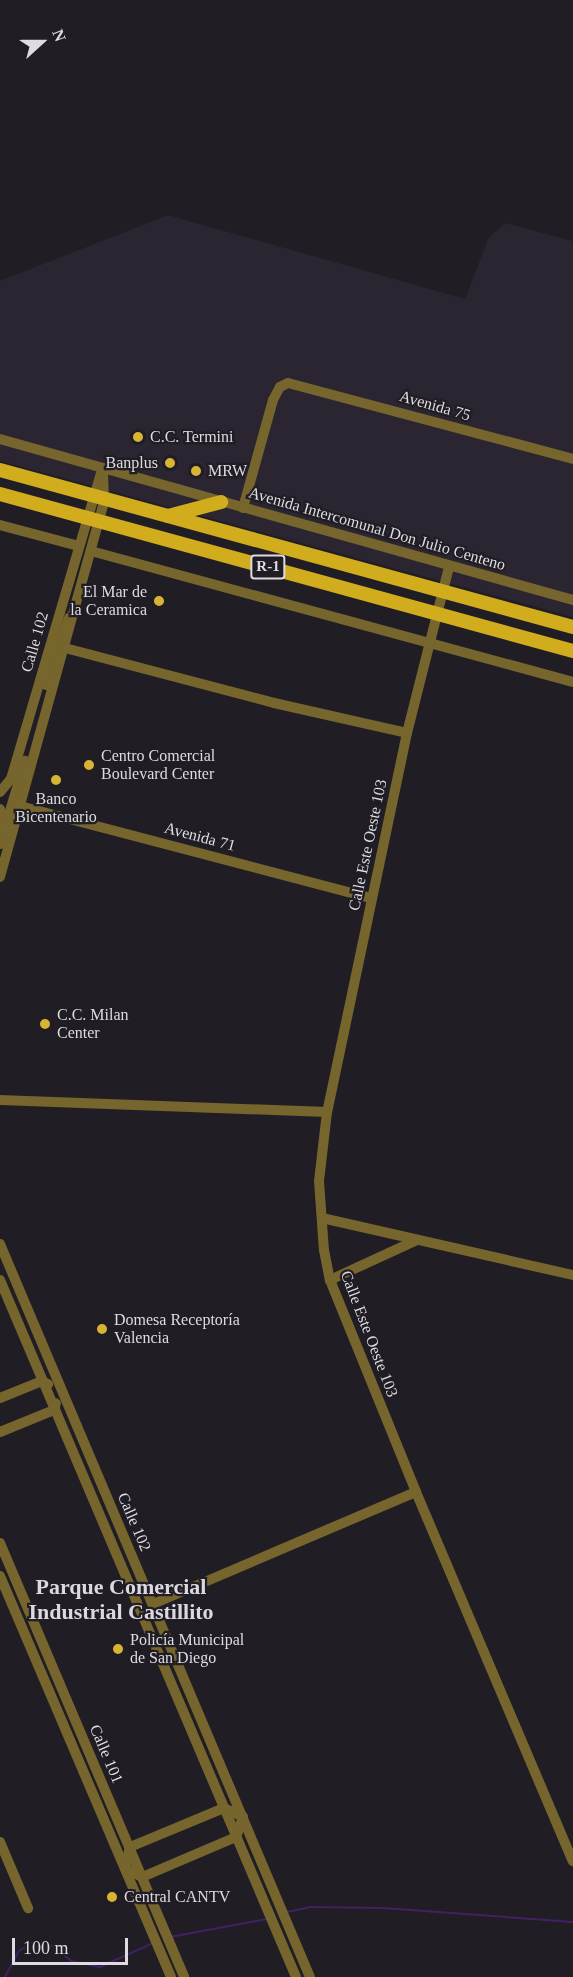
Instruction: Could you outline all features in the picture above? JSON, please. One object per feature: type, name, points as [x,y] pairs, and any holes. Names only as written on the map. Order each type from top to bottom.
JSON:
[{"type":"main road","name":"R-1","points":[[0,470],[98,499],[573,627]]},
{"type":"main road","name":"R-1","points":[[0,494],[438,613],[571,652]]},
{"type":"main road","points":[[167,516],[221,502]]},
{"type":"street","name":"Avenida 75","points":[[243,508],[273,400],[280,387],[288,383],[573,459]]},
{"type":"street","name":"Avenida Intercomunal Don Julio Centeno","points":[[0,439],[103,471],[573,600]]},
{"type":"street","name":"Calle 102","points":[[0,792],[11,779],[78,546],[92,520],[103,471]]},
{"type":"street","name":"Calle 102","points":[[0,878],[91,551],[92,520]]},
{"type":"street","points":[[0,525],[78,546]]},
{"type":"street","points":[[91,551],[573,682]]},
{"type":"street","name":"Calle Este Oeste 103","points":[[449,567],[407,733],[327,1112],[320,1181],[322,1218],[330,1280],[416,1492],[573,1861]]},
{"type":"street","name":"Calle 102","points":[[0,844],[63,629],[74,607]]},
{"type":"street","points":[[65,648],[274,703],[407,733]]},
{"type":"street","name":"Avenida 71","points":[[20,806],[371,898]]},
{"type":"street","points":[[0,809],[5,827]]},
{"type":"street","points":[[0,1100],[327,1112]]},
{"type":"street","points":[[322,1218],[573,1275]]},
{"type":"street","points":[[330,1280],[417,1240]]},
{"type":"street","name":"Calle 102","points":[[0,1244],[310,1977]]},
{"type":"street","name":"Calle 102","points":[[0,1280],[296,1977]]},
{"type":"street","points":[[0,1398],[42,1381],[61,1389],[54,1410],[0,1432]]},
{"type":"street","points":[[153,1604],[416,1492]]},
{"type":"street","name":"Calle 101","points":[[0,1543],[184,1977]]},
{"type":"street","name":"Calle 101","points":[[0,1576],[171,1977]]},
{"type":"street","points":[[224,1808],[243,1817],[236,1836],[141,1877],[124,1868],[130,1847],[224,1808]]},
{"type":"street","points":[[0,1842],[28,1908]]},
{"type":"shaded area","points":[[168,215],[465,299],[489,237],[505,223],[573,241],[573,617],[0,461],[0,281]]},
{"type":"waterway","points":[[287,1912],[311,1907],[383,1908],[573,1922]]},
{"type":"waterway","points":[[170,1937],[267,1919]]},
{"type":"waterway","points":[[5,1977],[19,1951],[33,1942],[47,1942],[71,1961],[100,1967],[153,1943]]},
{"type":"place","name":"C.C. Termini","points":[[138,437]]},
{"type":"place","name":"Banplus","points":[[170,463]]},
{"type":"place","name":"MRW","points":[[196,471]]},
{"type":"place","name":"El Mar de la Ceramica","points":[[159,601]]},
{"type":"place","name":"Centro Comercial Boulevard Center","points":[[89,765]]},
{"type":"place","name":"Banco Bicentenario","points":[[56,780]]},
{"type":"place","name":"C.C. Milan Center","points":[[45,1024]]},
{"type":"place","name":"Domesa Receptoría Valencia","points":[[102,1329]]},
{"type":"place","name":"Policía Municipal de San Diego","points":[[118,1649]]},
{"type":"place","name":"Central CANTV","points":[[112,1897]]},
{"type":"district","name":"Parque Comercial Industrial Castillito","points":[[121,1598]]}]
